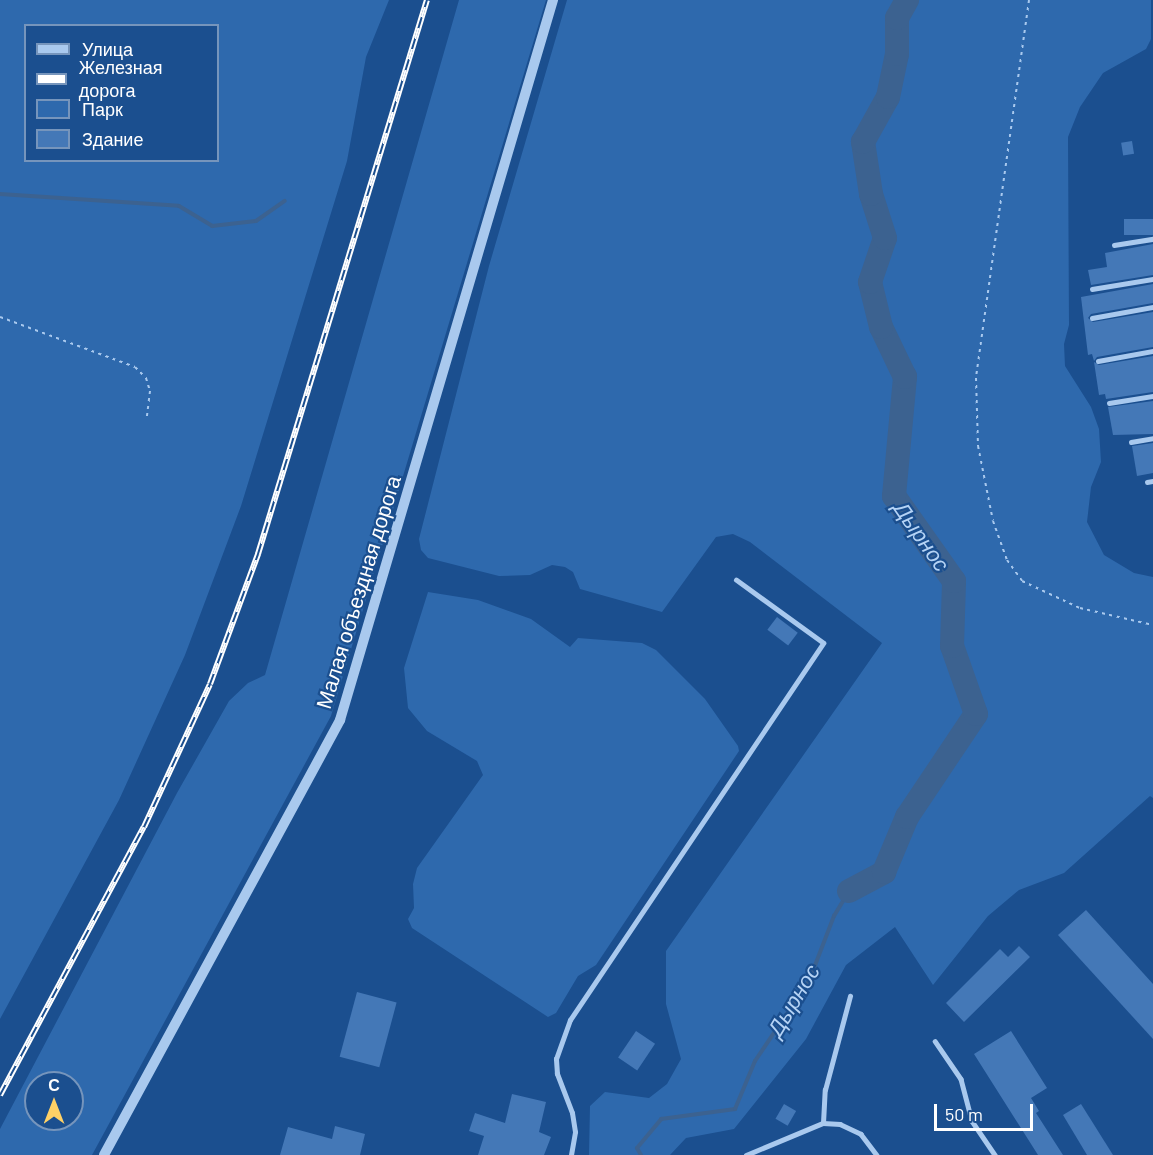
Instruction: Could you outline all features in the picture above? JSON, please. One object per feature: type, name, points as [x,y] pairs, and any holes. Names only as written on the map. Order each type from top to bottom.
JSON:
[{"type":"street","name":"Малая объездная дорога","points":[[104,1155],[340,720],[553,0]]},
{"type":"lane","points":[[1114,245],[1153,239]]},
{"type":"lane","points":[[1092,289],[1153,279]]},
{"type":"lane","points":[[1092,318],[1153,307]]},
{"type":"lane","points":[[1098,361],[1153,351]]},
{"type":"lane","points":[[1109,403],[1153,396]]},
{"type":"lane","points":[[1131,442],[1153,438]]},
{"type":"lane","points":[[1147,482],[1153,481]]},
{"type":"lane","points":[[571,1155],[575,1132],[572,1113],[557,1074],[556,1059],[570,1020],[822,643],[736,580]]},
{"type":"lane","points":[[823,1122],[825,1090],[850,996]]},
{"type":"lane","points":[[935,1041],[961,1079],[972,1121],[995,1155]]},
{"type":"lane","points":[[746,1155],[823,1122],[840,1124],[861,1134],[878,1155]]},
{"type":"path","points":[[1029,0],[976,378],[978,446],[993,521],[1007,560],[1022,581],[1080,608],[1153,625]]},
{"type":"path","points":[[0,317],[135,367],[146,378],[150,391],[147,417]]},
{"type":"green space","points":[[0,0],[389,0],[366,57],[347,161],[241,506],[185,655],[119,800],[0,1019]]},
{"type":"green space","points":[[459,0],[546,0],[331,716],[92,1155],[0,1155],[0,1129],[24,1083],[24,1131],[84,1131],[84,1071],[31,1071],[177,793],[229,701],[248,683],[265,675]]},
{"type":"green space","points":[[567,0],[1151,0],[1151,39],[1146,49],[1103,73],[1080,107],[1068,137],[1069,325],[1064,344],[1065,366],[1091,407],[1099,429],[1101,462],[1091,487],[1087,522],[1104,555],[1134,573],[1153,577],[1153,798],[1150,796],[1064,873],[1019,890],[988,916],[933,985],[895,927],[846,965],[806,1039],[734,1129],[686,1138],[670,1155],[589,1155],[590,1106],[605,1092],[649,1098],[667,1084],[681,1059],[666,1004],[666,951],[882,643],[750,542],[733,534],[716,537],[662,612],[580,589],[573,572],[565,567],[552,565],[530,575],[499,576],[428,558],[421,550],[419,539],[489,266]]},
{"type":"green space","points":[[428,592],[478,600],[531,619],[570,647],[578,638],[642,643],[656,650],[705,699],[738,746],[739,751],[596,965],[578,976],[556,1013],[548,1017],[412,928],[408,919],[414,908],[413,884],[417,868],[483,775],[477,761],[427,731],[408,708],[404,668]]},
{"type":"building","points":[[1132,141],[1134,154],[1123,156],[1121,143]]},
{"type":"building","points":[[1124,219],[1153,219],[1153,235],[1124,235]]},
{"type":"building","points":[[1153,244],[1153,275],[1091,285],[1088,270],[1107,267],[1105,253]]},
{"type":"building","points":[[1153,284],[1153,303],[1091,314],[1088,318],[1093,322],[1153,312],[1153,347],[1097,357],[1094,361],[1092,354],[1088,355],[1081,297]]},
{"type":"building","points":[[1153,356],[1153,392],[1106,399],[1105,394],[1099,395],[1094,362],[1099,365]]},
{"type":"building","points":[[1153,401],[1153,434],[1113,435],[1108,407]]},
{"type":"building","points":[[1153,443],[1153,473],[1137,476],[1132,446]]},
{"type":"building","points":[[777,617],[798,633],[788,645],[767,630]]},
{"type":"building","points":[[1086,910],[1153,984],[1153,1039],[1058,935]]},
{"type":"building","points":[[1019,946],[1030,957],[964,1022],[946,1003],[1000,949],[1008,957]]},
{"type":"building","points":[[357,992],[397,1003],[379,1067],[340,1057]]},
{"type":"building","points":[[636,1031],[655,1044],[637,1070],[618,1058]]},
{"type":"building","points":[[1011,1031],[1047,1088],[1031,1098],[1039,1111],[1036,1113],[1063,1155],[1038,1155],[974,1054]]},
{"type":"building","points":[[512,1094],[546,1102],[539,1132],[551,1137],[544,1155],[478,1155],[484,1136],[469,1131],[475,1113],[505,1123]]},
{"type":"building","points":[[784,1104],[796,1111],[788,1126],[776,1119]]},
{"type":"building","points":[[1081,1104],[1113,1155],[1087,1155],[1063,1115]]},
{"type":"building","points":[[335,1126],[365,1134],[360,1155],[280,1155],[288,1127],[332,1139]]},
{"type":"waterway","name":"Дырнос","points":[[849,891],[884,872],[907,817],[976,714],[952,646],[954,581],[894,496],[905,377],[881,327],[870,282],[885,238],[871,194],[863,142],[888,97],[897,54],[897,18],[907,0]]},
{"type":"waterway","points":[[0,194],[179,206],[212,226],[256,221],[285,201]]},
{"type":"waterway","name":"Дырнос","points":[[641,1155],[637,1148],[661,1119],[735,1109],[755,1061],[809,981],[834,916],[849,891]]},
{"type":"railway","points":[[0,1095],[144,827],[210,684],[258,554],[427,0]]}]
